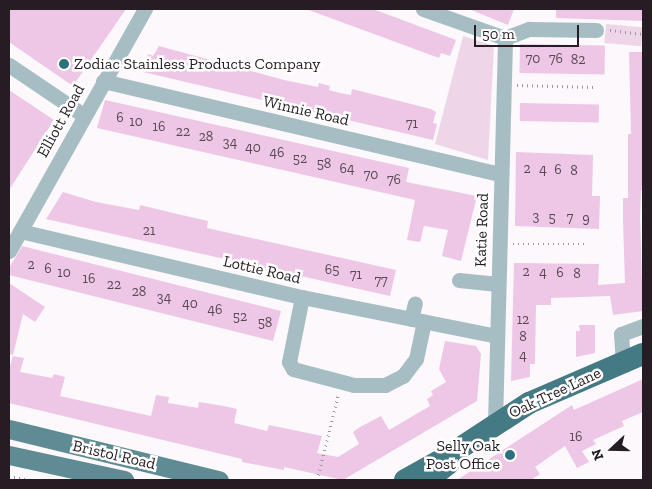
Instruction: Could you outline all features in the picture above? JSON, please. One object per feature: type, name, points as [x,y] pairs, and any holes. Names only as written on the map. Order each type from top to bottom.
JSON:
[{"type":"highway","name":"Oak Tree Lane","points":[[428,480],[449,465],[495,423],[541,396],[643,354]]},
{"type":"highway","points":[[405,480],[449,465]]},
{"type":"main road","name":"Bristol Road","points":[[9,429],[219,480]]},
{"type":"main road","name":"Bristol Road","points":[[9,455],[124,480]]},
{"type":"street","name":"Elliott Road","points":[[9,251],[144,9]]},
{"type":"street","points":[[423,9],[505,38],[529,29],[596,30]]},
{"type":"street","name":"Katie Road","points":[[495,423],[505,38]]},
{"type":"street","points":[[9,65],[84,115]]},
{"type":"street","name":"Winnie Road","points":[[103,81],[501,174]]},
{"type":"street","name":"Lottie Road","points":[[20,231],[302,297],[497,336]]},
{"type":"street","points":[[459,280],[498,284]]},
{"type":"street","points":[[302,297],[289,362],[293,369],[354,384],[384,385],[403,376],[415,361],[418,321],[415,303]]},
{"type":"street","points":[[622,363],[620,334],[643,326]]},
{"type":"path","points":[[596,30],[643,34]]},
{"type":"path","points":[[503,84],[595,86]]},
{"type":"path","points":[[499,244],[588,244]]},
{"type":"path","points":[[317,480],[339,391]]},
{"type":"path","points":[[9,476],[29,480]]},
{"type":"shaded area","points":[[606,24],[643,27],[641,46],[604,43]]},
{"type":"shaded area","points":[[463,36],[494,46],[488,160],[435,144]]},
{"type":"building","name":"Zodiac Stainless Products Company","points":[[9,9],[126,9],[73,86],[9,42]]},
{"type":"building","points":[[306,9],[373,9],[456,40],[450,56],[441,53],[439,58]]},
{"type":"building","points":[[469,9],[514,9],[508,25]]},
{"type":"building","points":[[556,9],[643,9],[643,21],[556,18]]},
{"type":"building","points":[[520,44],[605,45],[604,74],[519,73]]},
{"type":"building","points":[[159,46],[284,80],[318,87],[319,83],[330,86],[329,90],[340,93],[351,95],[352,89],[431,109],[436,112],[433,123],[437,124],[433,140],[143,72],[148,54],[153,56]]},
{"type":"building","points":[[629,52],[643,52],[643,190],[641,190],[640,217],[643,311],[613,315],[610,296],[551,298],[551,305],[536,305],[535,364],[530,364],[530,377],[511,381],[514,263],[599,264],[598,285],[625,283],[623,198],[628,198],[628,134],[631,134]]},
{"type":"building","points":[[9,90],[54,120],[9,190]]},
{"type":"building","points":[[105,100],[409,168],[406,182],[477,196],[461,261],[442,256],[448,230],[424,226],[420,242],[407,240],[415,200],[97,128]]},
{"type":"building","points":[[520,103],[599,104],[599,122],[520,121]]},
{"type":"building","points":[[516,152],[593,155],[592,196],[600,196],[599,229],[515,226]]},
{"type":"building","points":[[63,192],[96,202],[139,210],[140,205],[208,221],[207,228],[396,270],[390,296],[46,219]]},
{"type":"building","points":[[22,246],[281,311],[273,341],[9,275],[9,268]]},
{"type":"building","points":[[9,283],[45,307],[35,322],[23,314],[13,355],[9,354]]},
{"type":"building","points":[[579,325],[595,325],[595,353],[576,357],[576,331],[580,331]]},
{"type":"building","points":[[445,341],[476,346],[481,354],[477,401],[343,480],[284,467],[284,470],[242,462],[242,459],[9,403],[9,370],[13,356],[24,358],[20,372],[52,378],[54,374],[65,377],[60,396],[151,416],[156,395],[169,397],[168,403],[198,408],[199,402],[224,406],[237,409],[234,423],[267,431],[269,425],[322,436],[317,453],[338,457],[359,444],[353,432],[360,427],[381,416],[389,430],[430,406],[427,399],[433,395],[431,391],[446,382],[439,369]]},
{"type":"building","points":[[643,379],[643,412],[622,421],[624,426],[593,440],[596,444],[582,451],[589,462],[577,468],[565,446],[535,467],[540,474],[531,480],[457,480],[572,405],[574,410]]},
{"type":"place","name":"Zodiac Stainless Products Company","points":[[64,64]]},
{"type":"place","name":"Selly Oak Post Office","points":[[510,455]]}]
